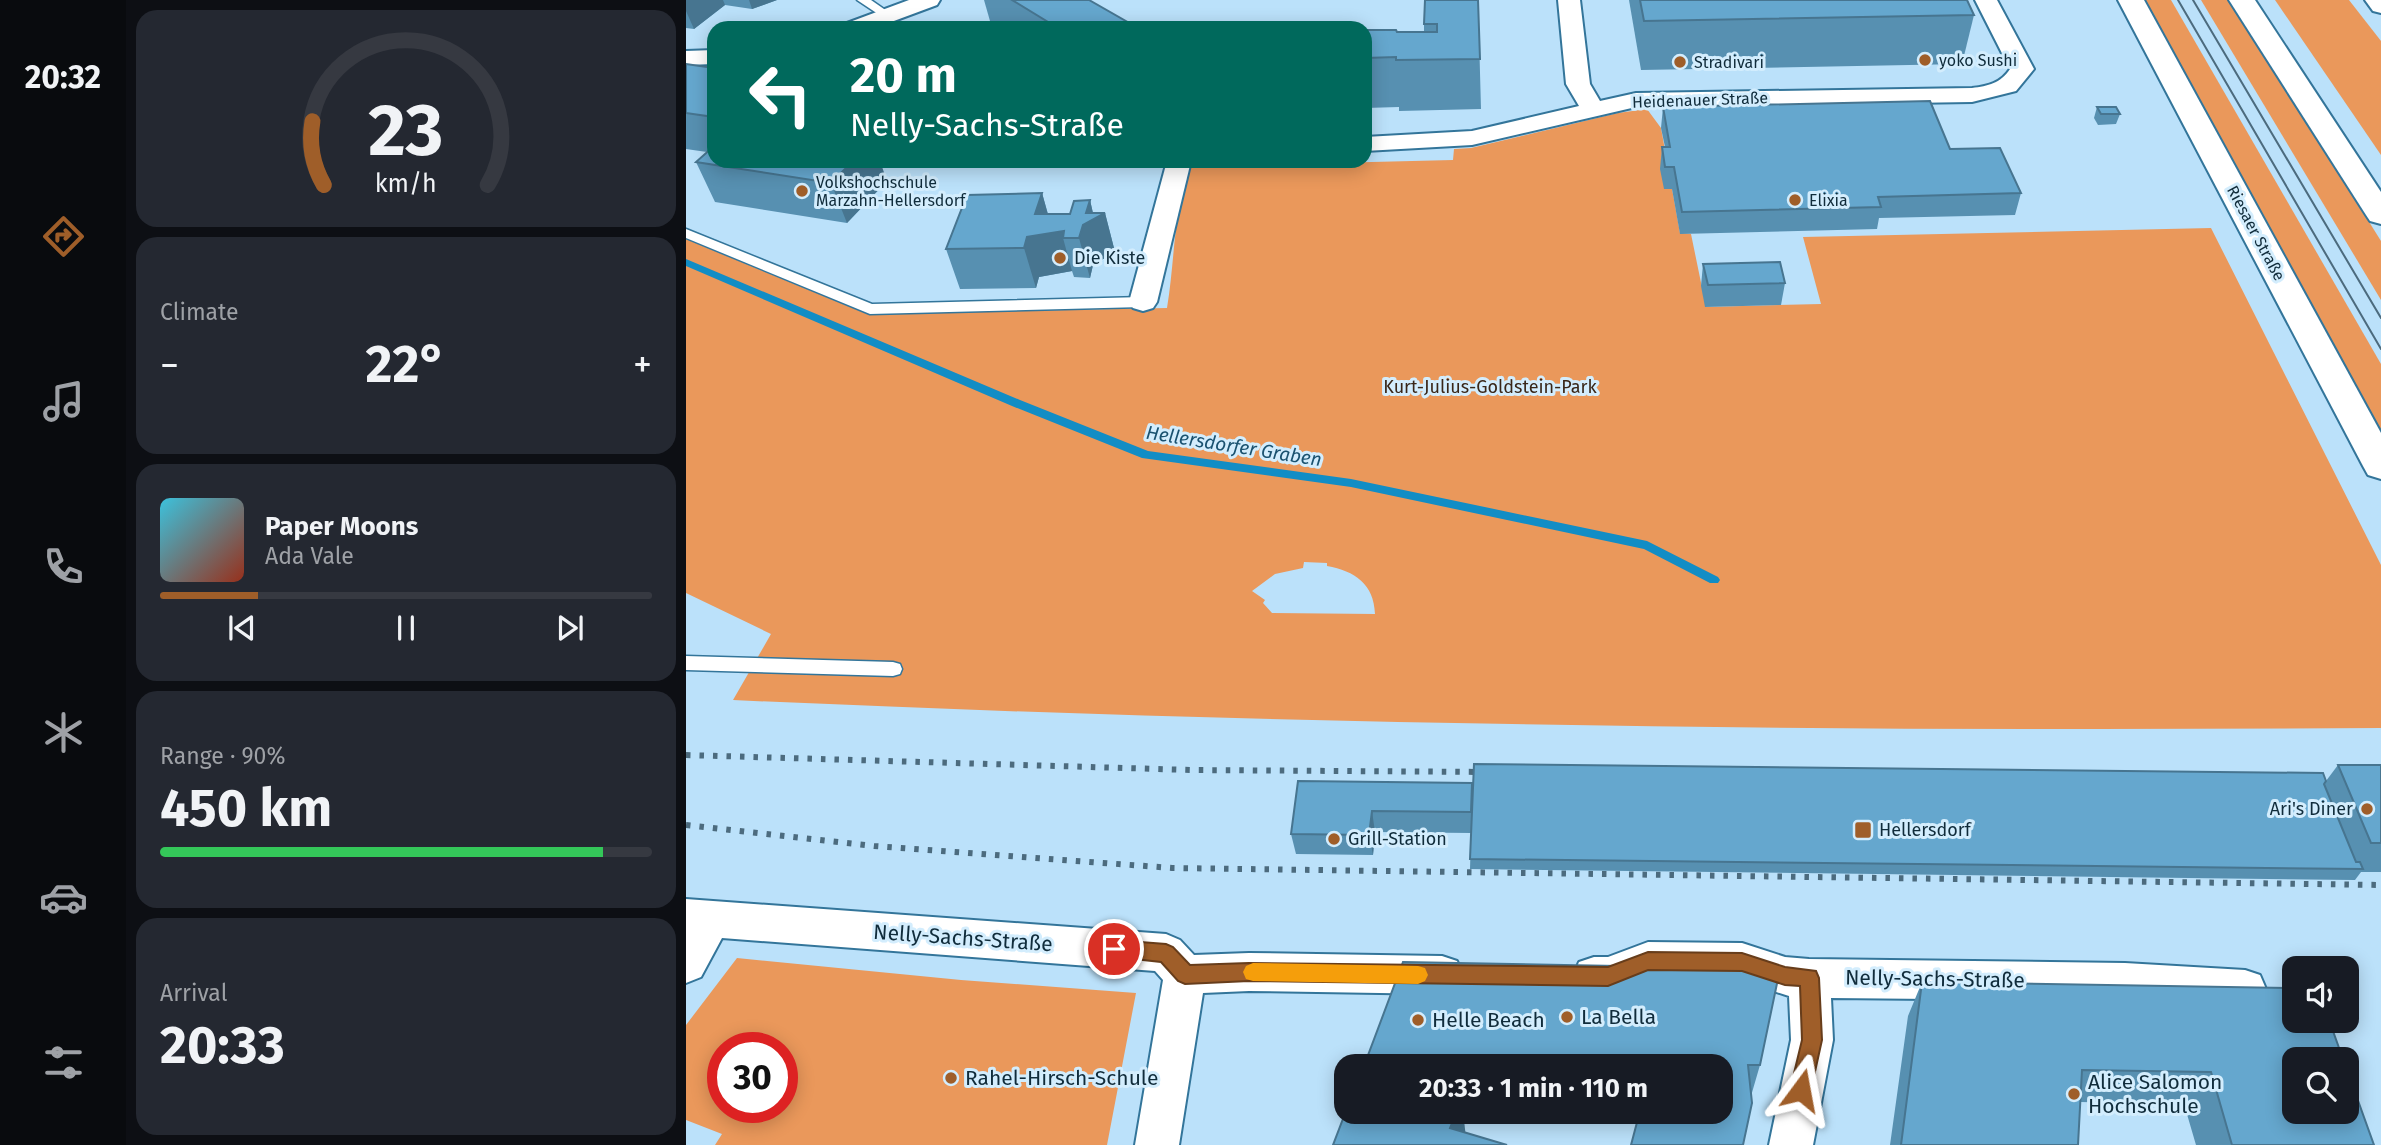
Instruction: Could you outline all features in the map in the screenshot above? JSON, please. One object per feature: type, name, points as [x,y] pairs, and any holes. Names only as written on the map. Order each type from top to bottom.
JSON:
[{"type":"main road","name":"Riesaer Straße","points":[[2131,0],[2381,466]]},
{"type":"main road","points":[[2242,0],[2381,215]]},
{"type":"street","points":[[898,21],[929,0]]},
{"type":"street","points":[[1569,0],[1578,84],[1593,108]]},
{"type":"street","name":"Heidenauer Straße","points":[[1372,144],[1472,138],[1636,100],[1972,96],[1997,91],[2019,78],[2022,69],[1986,0]]},
{"type":"street","points":[[2376,0],[2381,6]]},
{"type":"street","points":[[686,58],[707,57]]},
{"type":"street","points":[[1143,302],[1177,168]]},
{"type":"street","points":[[686,964],[699,918]]},
{"type":"street","name":"Nelly-Sachs-Straße","points":[[699,918],[1166,953],[1185,975]]},
{"type":"street","name":"Nelly-Sachs-Straße","points":[[1552,976],[1608,976],[1648,961],[1742,962],[1785,976],[1809,978],[2125,982],[2276,991]]},
{"type":"street","points":[[1157,1145],[1185,975],[1249,972],[1482,975]]},
{"type":"street","points":[[1791,1145],[1812,1040],[1809,978]]},
{"type":"lane","points":[[863,0],[895,21]]},
{"type":"lane","points":[[686,233],[870,309],[1143,302]]},
{"type":"lane","points":[[686,663],[893,668]]},
{"type":"green space","points":[[2140,0],[2171,0],[2381,364],[2381,431]]},
{"type":"green space","points":[[2201,0],[2228,0],[2240,15],[2381,241],[2381,300]]},
{"type":"green space","points":[[2275,0],[2349,0],[2381,41],[2381,155]]},
{"type":"green space","name":"Kurt-Julius-Goldstein-Park","points":[[1647,109],[1661,128],[1680,233],[1691,234],[1706,307],[1821,304],[1803,237],[2211,228],[2381,565],[2381,728],[1969,729],[1557,725],[939,709],[733,700],[771,634],[686,593],[686,239],[867,314],[1167,308],[1180,201],[1189,168],[1372,168],[1372,162],[1453,160],[1454,149],[1471,148],[1618,113]],"holes":[[[1304,562],[1327,563],[1327,566],[1346,571],[1361,581],[1371,595],[1375,614],[1272,613],[1263,603],[1265,600],[1252,591],[1275,574],[1303,568]]]},
{"type":"green space","name":"Rahel-Hirsch-Schule","points":[[737,958],[961,980],[1136,993],[1107,1145],[715,1145],[722,1134],[686,1120],[686,1025]]},
{"type":"building","points":[[1012,0],[1089,0],[1126,21],[1046,21]]},
{"type":"building","points":[[1425,0],[1478,0],[1480,59],[1372,58],[1372,30],[1437,32],[1437,24],[1424,24]]},
{"type":"building","points":[[1640,0],[1967,0],[1974,15],[1644,21]]},
{"type":"building","points":[[686,64],[707,67],[707,116],[686,113]]},
{"type":"building","points":[[1930,101],[1950,149],[2000,148],[2021,193],[1878,197],[1881,207],[1682,212],[1674,167],[1665,167],[1662,147],[1670,147],[1663,107]]},
{"type":"building","points":[[2097,107],[2116,107],[2120,114],[2101,114]]},
{"type":"building","points":[[707,152],[707,164],[696,162]]},
{"type":"building","points":[[735,168],[846,168],[831,183]]},
{"type":"building","points":[[1042,193],[1035,214],[1070,214],[1074,201],[1090,200],[1086,213],[1105,213],[1083,225],[1079,238],[1063,238],[1064,231],[1027,237],[1024,248],[946,249],[967,195]]},
{"type":"building","points":[[1780,262],[1785,283],[1708,285],[1703,264]]},
{"type":"building","points":[[1474,764],[2323,773],[2326,781],[2324,784],[2356,862],[2360,862],[2363,869],[1470,859]]},
{"type":"building","points":[[2338,765],[2381,765],[2381,843],[2371,843]]},
{"type":"building","points":[[1298,781],[1472,783],[1471,812],[1372,811],[1369,835],[1291,834]]},
{"type":"building","points":[[1403,962],[1780,969],[1760,1065],[1748,1065],[1752,1103],[1743,1145],[1631,1145],[1637,1124],[1733,1124],[1733,1054],[1368,1054]]},
{"type":"building","name":"Alice Salomon Hochschule","points":[[1922,982],[2282,988],[2282,1033],[2334,1033],[2339,1047],[2282,1047],[2282,1124],[2359,1124],[2359,1103],[2374,1145],[2232,1145],[2211,1072],[2082,1070],[2078,1145],[1901,1145]]},
{"type":"building","points":[[1341,1124],[1452,1124],[1450,1128],[1507,1145],[1333,1145]]},
{"type":"waterway","name":"Hellersdorfer Graben","points":[[686,262],[1016,403],[1146,455],[1351,483],[1647,545],[1714,580]]},
{"type":"tram line","points":[[2178,0],[2381,349]]},
{"type":"tram line","points":[[2193,0],[2381,318]]},
{"type":"railway","points":[[686,755],[1192,770],[1492,772]]},
{"type":"railway","points":[[686,825],[874,846],[1172,868],[2381,885]]},
{"type":"slow traffic","points":[[1253,972],[1418,975]]},
{"type":"place","name":"yoko Sushi","points":[[1925,60]]},
{"type":"place","name":"Stradivari","points":[[1680,62]]},
{"type":"place","name":"Volkshochschule Marzahn-Hellersdorf","points":[[802,191]]},
{"type":"place","name":"Elixia","points":[[1795,200]]},
{"type":"place","name":"Die Kiste","points":[[1060,258]]},
{"type":"place","name":"Ari's Diner","points":[[2367,809]]},
{"type":"place","name":"Hellersdorf","points":[[1863,830]]},
{"type":"place","name":"Grill-Station","points":[[1334,839]]},
{"type":"place","name":"La Bella","points":[[1567,1017]]},
{"type":"place","name":"Helle Beach","points":[[1418,1020]]},
{"type":"place","name":"Rahel-Hirsch-Schule","points":[[951,1078]]},
{"type":"place","name":"Alice Salomon Hochschule","points":[[2074,1094]]},
{"type":"route","points":[[1114,949],[1166,953],[1185,975],[1249,972],[1608,976],[1648,961],[1742,962],[1785,976],[1809,978],[1812,1040],[1801,1090]]}]
